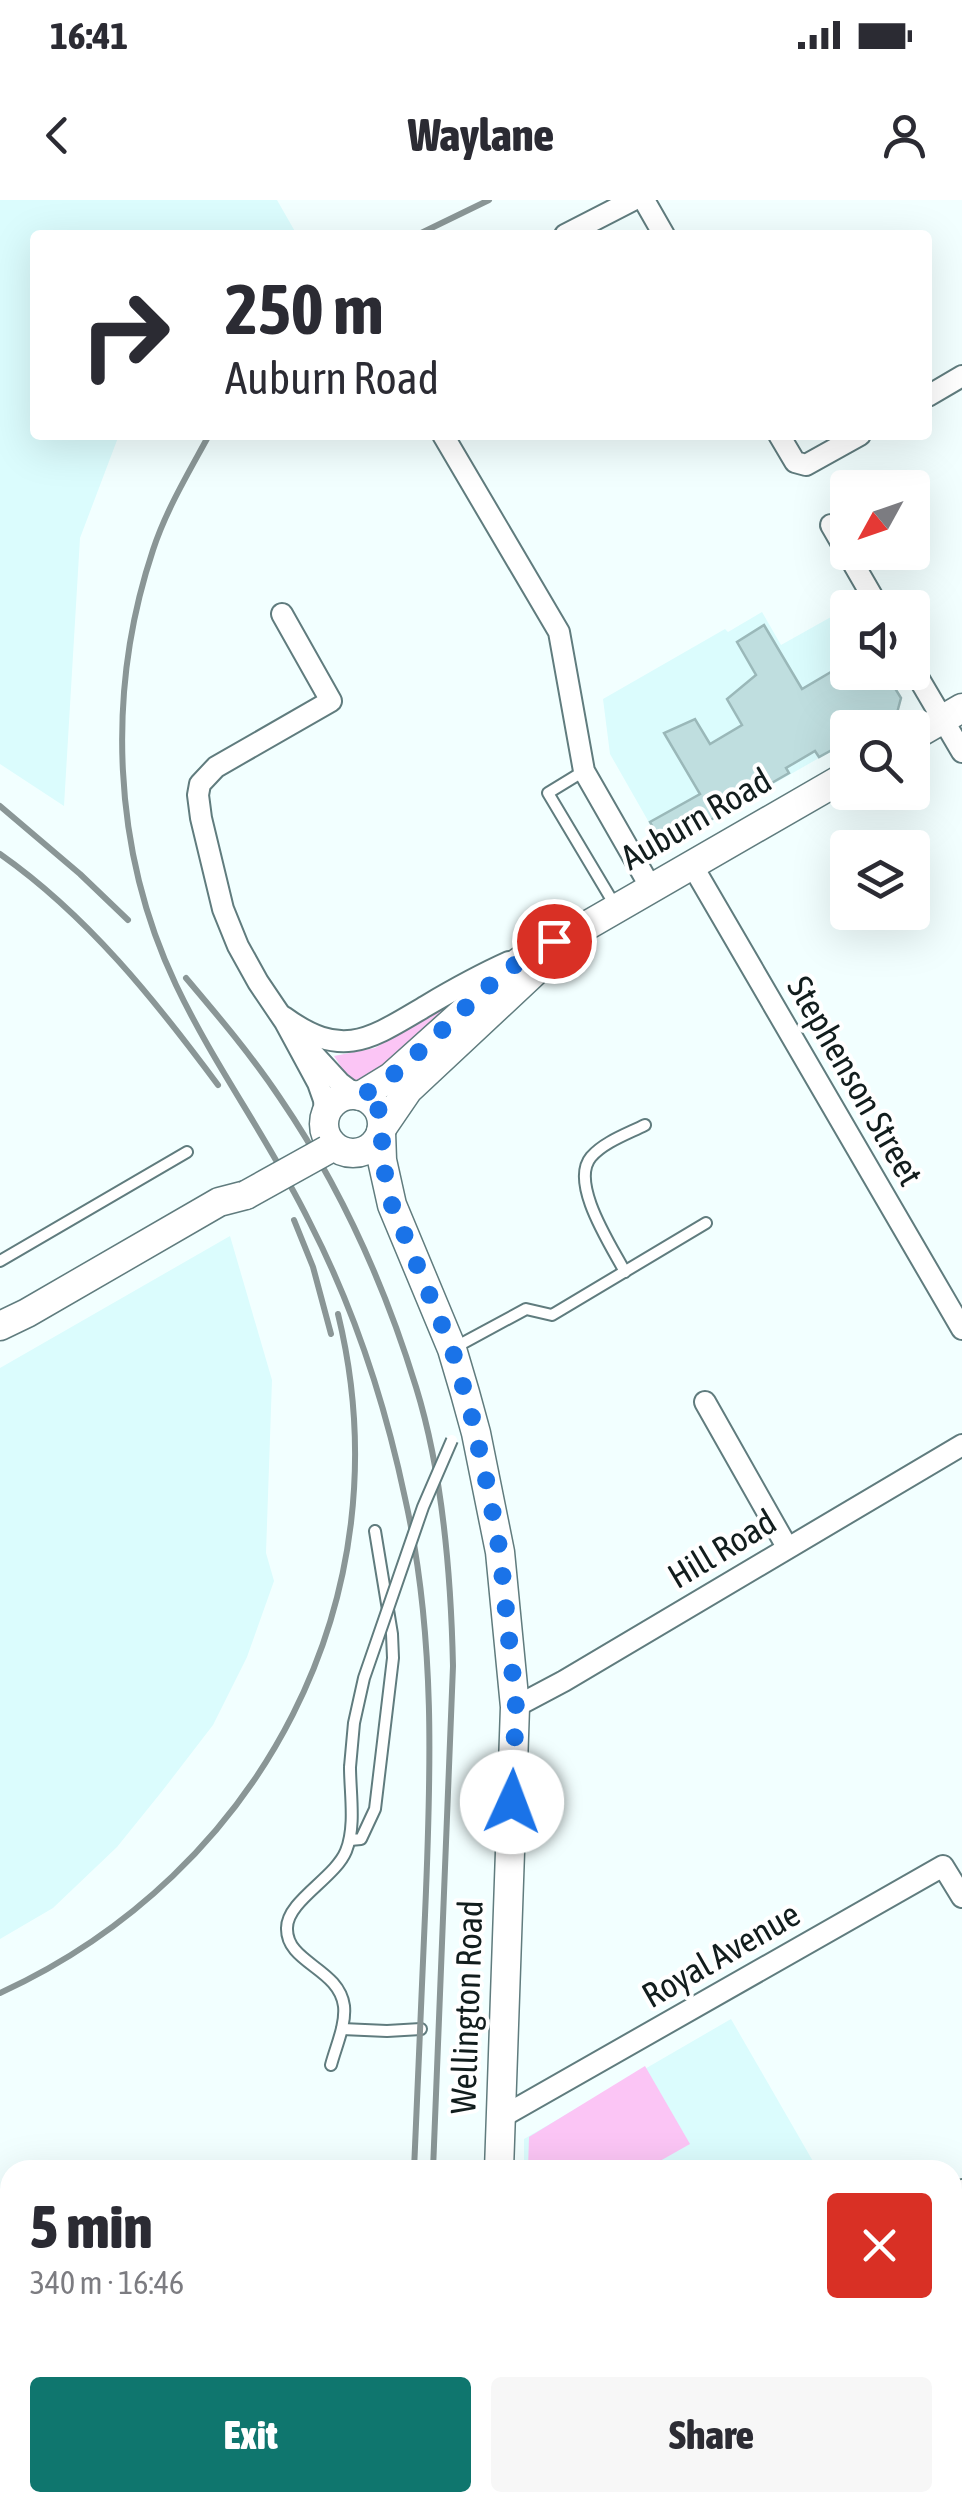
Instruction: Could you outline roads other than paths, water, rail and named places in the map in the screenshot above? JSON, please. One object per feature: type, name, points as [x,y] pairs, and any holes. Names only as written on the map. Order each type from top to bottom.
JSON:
[{"type":"main road","points":[[930,727],[952,714]]},
{"type":"main road","name":"Auburn Road","points":[[358,1095],[391,1077],[504,973],[539,948],[582,929],[830,785]]},
{"type":"main road","name":"Auburn Road","points":[[382,1130],[408,1090],[582,929]]},
{"type":"main road","points":[[358,1095],[378,1107],[382,1130],[366,1150],[331,1137],[334,1101],[358,1095]]},
{"type":"main road","name":"Wellington Road","points":[[382,1130],[382,1160],[392,1205],[452,1349],[464,1437],[500,1552],[516,1707],[499,2160]]},
{"type":"main road","points":[[0,1326],[331,1137]]},
{"type":"main road","name":"Wellington Road","points":[[331,1137],[366,1170],[392,1205]]},
{"type":"street","points":[[575,230],[633,200]]},
{"type":"street","points":[[644,200],[661,230]]},
{"type":"street","points":[[932,394],[962,376]]},
{"type":"street","points":[[445,440],[559,632],[584,771],[652,888]]},
{"type":"street","points":[[784,443],[795,462],[806,465],[851,440]]},
{"type":"street","points":[[282,614],[331,700],[216,768],[200,784],[198,795],[223,909],[238,946],[318,1083],[331,1137]]},
{"type":"street","points":[[930,688],[952,714],[962,752]]},
{"type":"street","name":"Stephenson Street","points":[[692,865],[962,1330]]},
{"type":"street","name":"Auburn Road","points":[[281,1017],[321,1038],[361,1040],[539,948]]},
{"type":"street","points":[[281,1017],[338,1080],[358,1095]]},
{"type":"street","points":[[705,1402],[787,1547]]},
{"type":"street","name":"Hill Road","points":[[516,1707],[962,1445]]},
{"type":"street","name":"Royal Avenue","points":[[500,2118],[943,1866],[962,1897]]},
{"type":"lane","points":[[584,771],[548,793],[617,908]]},
{"type":"lane","points":[[626,1272],[597,1220],[584,1174],[588,1160],[602,1148],[645,1125]]},
{"type":"lane","points":[[0,1261],[187,1152]]},
{"type":"lane","points":[[452,1349],[526,1309],[552,1316],[706,1224]]},
{"type":"lane","points":[[331,2065],[342,2029],[344,2005],[338,1989],[325,1974],[294,1950],[288,1921],[340,1864],[350,1840],[350,1767],[364,1678],[423,1507],[464,1437]]},
{"type":"lane","points":[[350,1840],[360,1839],[375,1808],[393,1658],[375,1530]]},
{"type":"lane","points":[[342,2029],[421,2029]]},
{"type":"railway","points":[[427,230],[489,200]]},
{"type":"railway","points":[[206,440],[164,520],[138,604],[123,714],[128,825],[139,880],[176,985],[294,1193],[341,1289],[378,1392],[405,1498],[422,1601],[429,1706],[427,1863],[414,2160]]},
{"type":"railway","points":[[0,806],[128,920]]},
{"type":"railway","points":[[0,854],[91,931],[170,1022],[218,1085]]},
{"type":"railway","points":[[186,978],[269,1082],[341,1201],[390,1312],[416,1387],[433,1455],[448,1561],[453,1666],[433,2160]]},
{"type":"railway","points":[[294,1220],[313,1267],[331,1334]]},
{"type":"railway","points":[[0,1993],[92,1941],[173,1876],[240,1800],[293,1715],[330,1622],[351,1523],[354,1420],[338,1314]]}]
